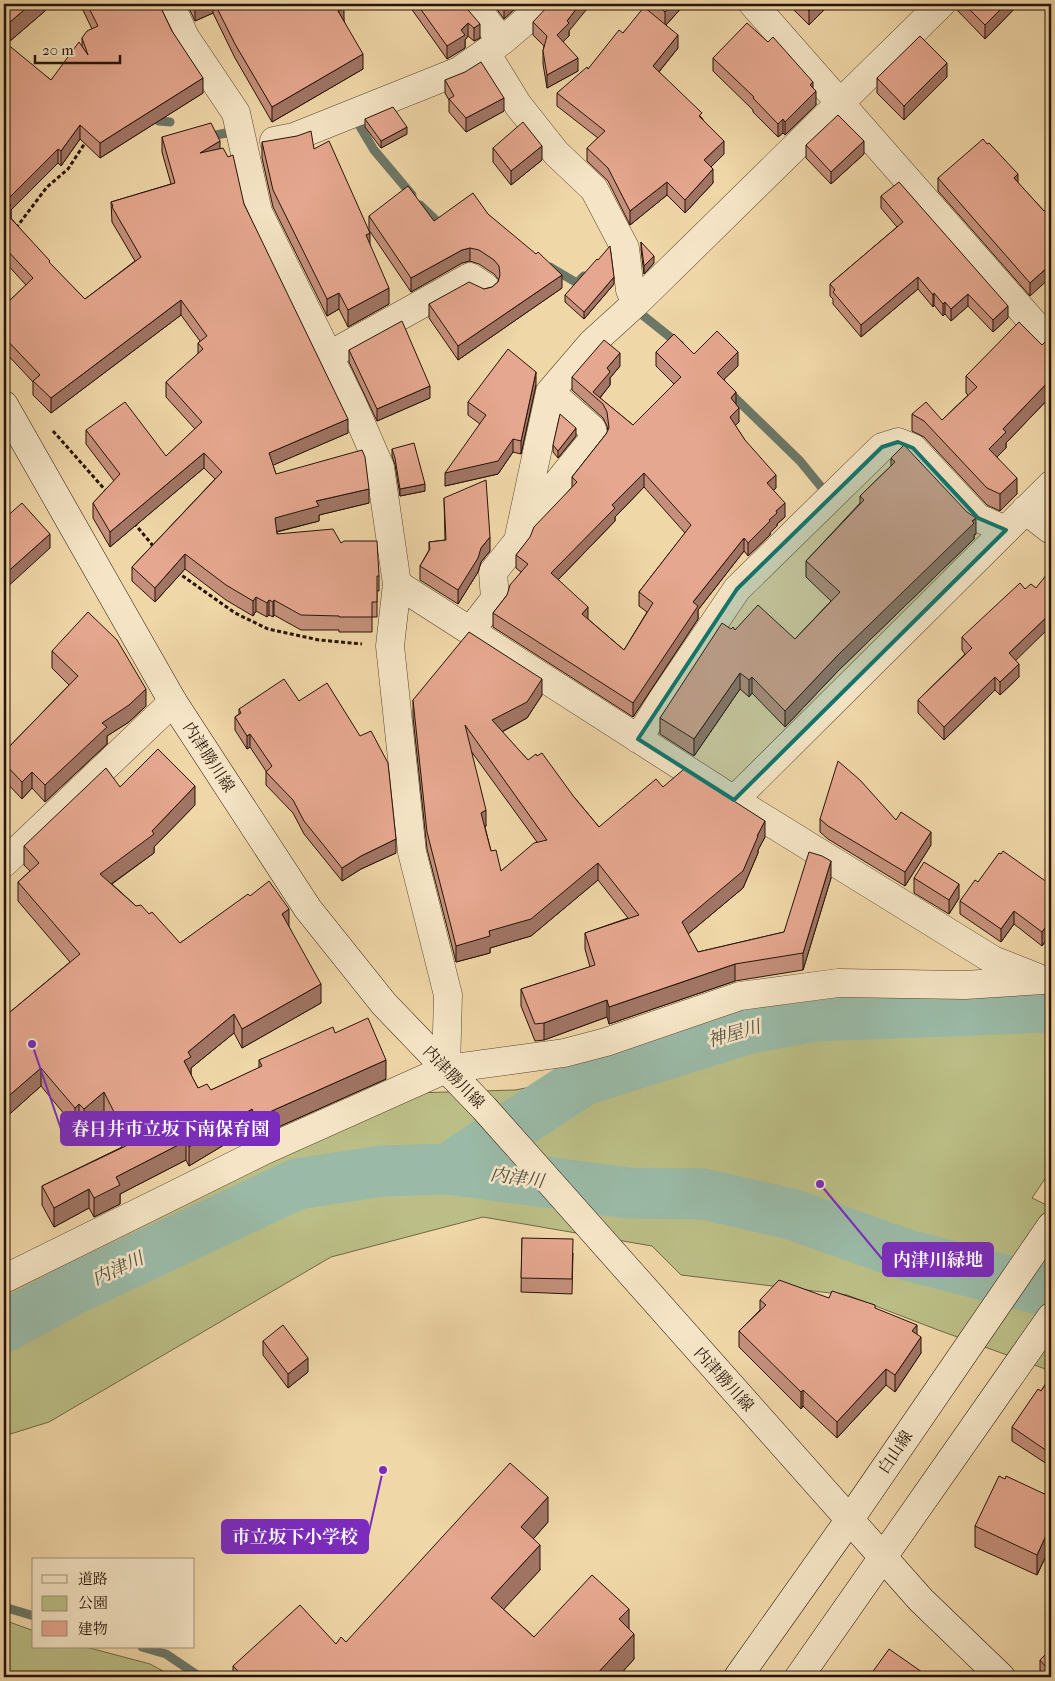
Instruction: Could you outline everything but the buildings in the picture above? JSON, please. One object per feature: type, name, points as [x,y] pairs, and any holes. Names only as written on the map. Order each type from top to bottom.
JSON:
[{"type":"street","points":[[170,4],[185,37],[236,113],[258,212],[380,467],[397,584],[390,646],[412,852],[448,995],[446,1070]]},
{"type":"street","points":[[473,4],[494,47],[518,105],[556,154],[594,189],[625,248],[630,290],[636,303]]},
{"type":"street","points":[[243,146],[294,137],[459,72],[494,47],[541,4]]},
{"type":"street","points":[[753,4],[1051,344]]},
{"type":"street","points":[[470,631],[495,599],[493,572],[518,541],[550,392],[592,343],[636,303],[941,4]]},
{"type":"street","points":[[328,356],[470,277],[485,287]]},
{"type":"street","points":[[520,528],[594,438],[592,429],[550,392]]},
{"type":"street","name":"内津勝川線","points":[[4,405],[173,702],[308,909],[384,1004],[484,1108],[585,1224],[921,1600],[1001,1677]]},
{"type":"street","points":[[638,738],[737,589],[882,447],[898,442],[913,448],[978,518],[1006,530]]},
{"type":"street","points":[[734,800],[1051,485]]},
{"type":"street","points":[[1025,510],[1051,530]]},
{"type":"street","points":[[397,584],[734,800],[993,960],[1047,980]]},
{"type":"street","points":[[4,863],[173,702]]},
{"type":"street","points":[[4,1279],[265,1150],[446,1070],[564,1053],[606,1042],[740,996],[838,983],[965,985],[1047,980]]},
{"type":"street","name":"白山線","points":[[738,1677],[850,1519],[1051,1226]]},
{"type":"street","points":[[799,1677],[1051,1317]]},
{"type":"path","points":[[14,230],[47,187],[68,169],[89,138]]},
{"type":"path","points":[[50,427],[108,494]]},
{"type":"path","points":[[128,517],[160,554]]},
{"type":"path","points":[[173,569],[235,613],[268,629],[319,640],[390,646]]},
{"type":"highlighted area","points":[[898,442],[913,448],[978,518],[1006,530],[734,800],[638,739],[737,589],[882,447]]},
{"type":"green space","points":[[1051,1012],[1051,1170],[1032,1198],[1051,1207],[1051,1371],[847,1295],[681,1275],[652,1246],[483,1217],[331,1257],[49,1422],[4,1436],[4,1289],[413,1093],[515,1090],[689,1057],[782,1030]]},
{"type":"green space","points":[[4,1620],[32,1630],[32,1648],[90,1648],[150,1664],[174,1677],[4,1677]]},
{"type":"waterway","points":[[151,113],[159,121],[170,122]]},
{"type":"waterway","points":[[356,120],[374,150],[412,195]]},
{"type":"waterway","points":[[207,137],[226,133]]},
{"type":"waterway","points":[[420,205],[443,227]]},
{"type":"waterway","points":[[550,267],[577,283],[584,276]]},
{"type":"waterway","points":[[640,313],[680,345]]},
{"type":"waterway","points":[[729,392],[800,461],[827,494]]},
{"type":"waterway","name":"神屋川","points":[[458,1162],[584,1080],[750,1028],[816,1016],[1051,1007]]},
{"type":"waterway","name":"内津川","points":[[4,1327],[72,1290],[297,1184],[382,1171],[448,1169],[629,1193],[703,1194],[791,1214],[907,1255],[1051,1292]]},
{"type":"waterway","points":[[4,1607],[32,1615]]},
{"type":"waterway","points":[[145,1648],[166,1654],[200,1677]]},
{"type":"place","name":"春日井市立坂下南保育園","points":[[32,1044]]},
{"type":"place","name":"内津川緑地","points":[[820,1184]]},
{"type":"place","name":"市立坂下小学校","points":[[383,1470]]}]
